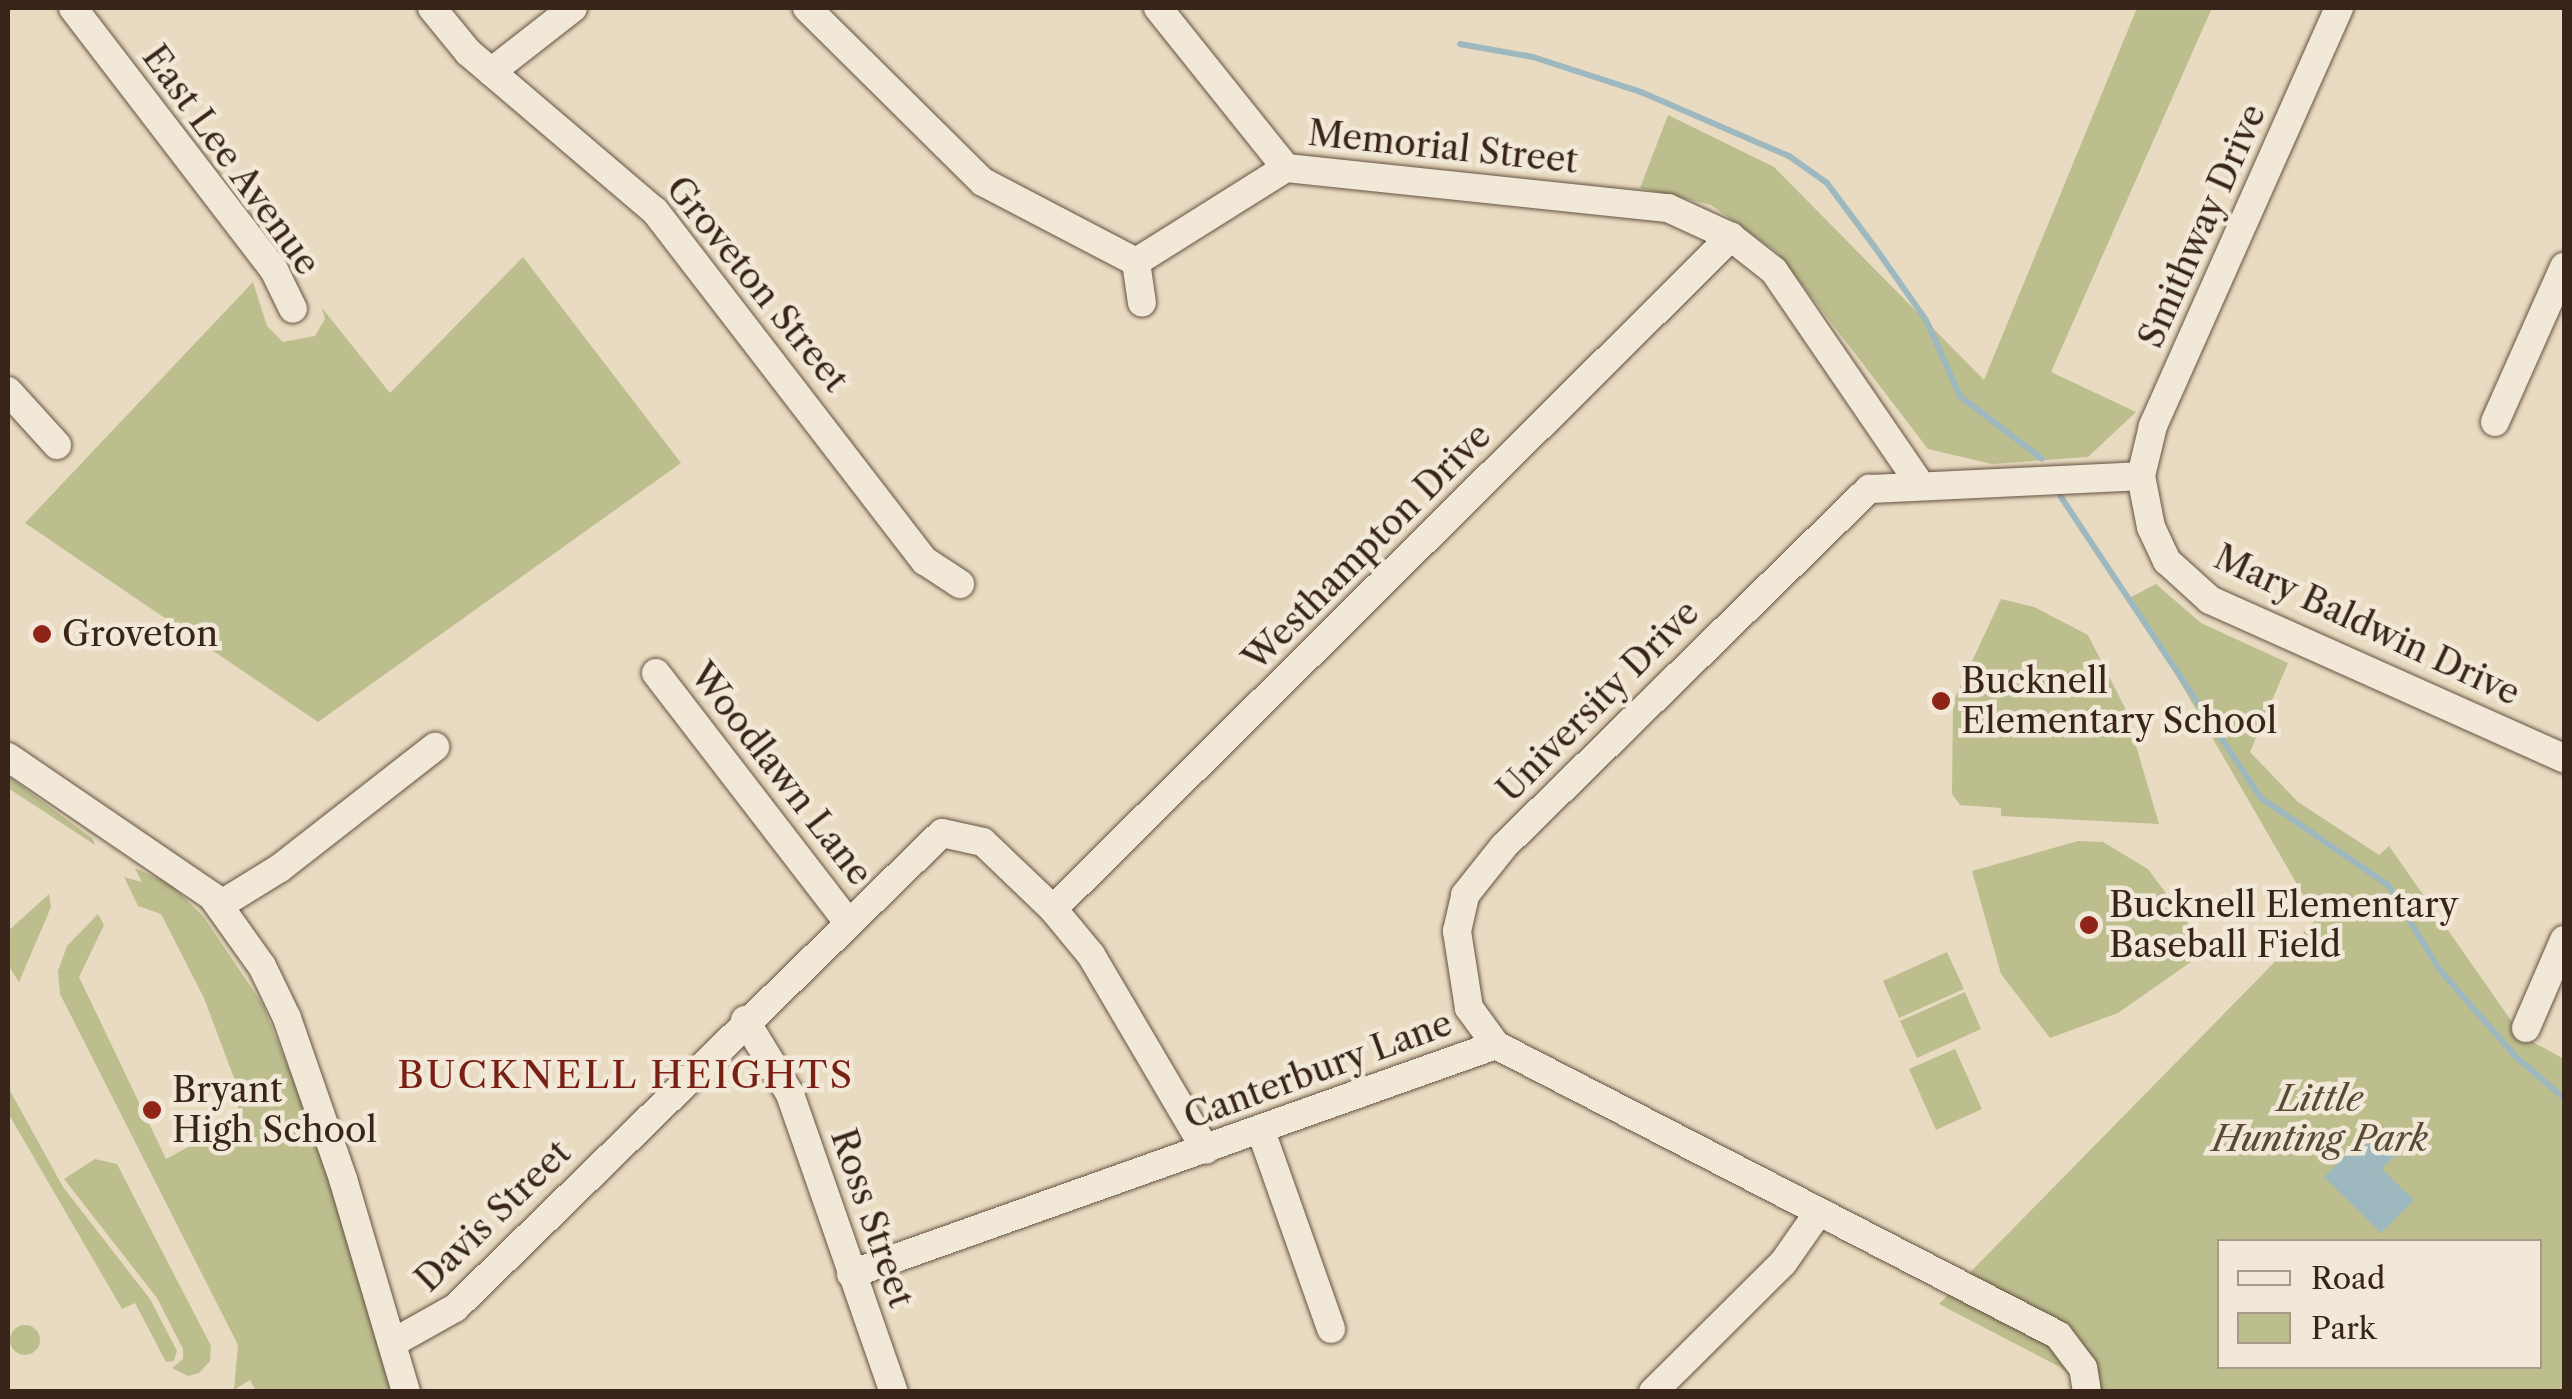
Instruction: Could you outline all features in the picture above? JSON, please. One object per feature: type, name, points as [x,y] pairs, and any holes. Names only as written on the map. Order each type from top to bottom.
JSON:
[{"type":"street","name":"East Lee Avenue","points":[[72,8],[274,270],[292,309]]},
{"type":"street","name":"Groveton Street","points":[[432,8],[490,72],[655,211],[925,561],[960,584]]},
{"type":"street","points":[[490,72],[573,8]]},
{"type":"street","points":[[807,8],[983,182],[1136,262]]},
{"type":"street","name":"Memorial Street","points":[[1158,8],[1286,168],[1668,208],[1730,237]]},
{"type":"street","name":"Smithway Drive","points":[[2141,476],[2153,426],[2339,8]]},
{"type":"street","points":[[1136,262],[1286,168]]},
{"type":"street","points":[[1730,237],[1774,272],[1919,484],[2141,476]]},
{"type":"street","name":"Westhampton Drive","points":[[1053,909],[1730,237]]},
{"type":"street","points":[[1136,262],[1142,303]]},
{"type":"street","points":[[2496,422],[2564,267]]},
{"type":"street","points":[[8,391],[57,445]]},
{"type":"street","name":"Mary Baldwin Drive","points":[[2141,476],[2151,527],[2167,561],[2210,600],[2564,758]]},
{"type":"street","name":"University Drive","points":[[1496,1044],[1474,1022],[1457,947],[1459,912],[1477,876],[1861,495],[1880,485],[1919,484]]},
{"type":"street","name":"Woodlawn Lane","points":[[656,673],[846,920]]},
{"type":"street","points":[[220,905],[280,868],[436,748]]},
{"type":"street","points":[[8,757],[178,869],[220,905],[286,1018],[396,1340],[406,1392]]},
{"type":"street","name":"Davis Street","points":[[396,1340],[455,1308],[929,839],[957,831],[983,842],[1053,909],[1090,955],[1206,1150]]},
{"type":"street","points":[[2526,1028],[2564,940]]},
{"type":"street","name":"Ross Street","points":[[746,1020],[790,1094],[894,1392]]},
{"type":"street","name":"Canterbury Lane","points":[[852,1274],[1496,1044],[2058,1336],[2083,1368],[2087,1392]]},
{"type":"street","points":[[1260,1131],[1331,1329]]},
{"type":"street","points":[[1654,1392],[1783,1262],[1818,1213]]},
{"type":"green space","points":[[2137,8],[2212,8],[2051,372],[2136,412],[2088,457],[1992,464],[1928,449],[1778,253],[1711,205],[1640,188],[1668,115],[1774,167],[1984,380]]},
{"type":"green space","points":[[523,257],[681,463],[318,722],[25,523],[253,282],[267,326],[283,342],[315,336],[325,319],[322,308],[390,393]]},
{"type":"green space","name":"Little Hunting Park","points":[[2156,584],[2201,623],[2288,663],[2250,752],[2298,802],[2379,855],[2389,846],[2522,1036],[2564,1059],[2564,1391],[2092,1391],[2060,1367],[1939,1304],[2317,919],[2131,597]]},
{"type":"green space","points":[[2001,599],[2034,607],[2088,635],[2125,708],[2159,824],[2001,816],[2001,808],[1960,805],[1952,794],[1953,702]]},
{"type":"green space","points":[[8,776],[93,839],[95,845],[8,788]]},
{"type":"green space","name":"Bucknell Elementary Baseball Field","points":[[2078,841],[2103,842],[2148,869],[2208,950],[2118,1013],[2050,1038],[2001,974],[1972,871]]},
{"type":"green space","points":[[135,868],[170,884],[203,916],[263,1005],[320,1147],[382,1342],[390,1391],[256,1391],[250,1380],[234,1390],[238,1345],[60,994],[58,971],[67,946],[98,914],[104,925],[79,977],[166,1159],[236,1121],[240,1094],[204,998],[161,914],[138,906],[124,877],[142,882]]},
{"type":"green space","points":[[49,894],[51,907],[19,982],[8,965],[8,931]]},
{"type":"green space","points":[[1947,952],[1964,989],[1899,1018],[1883,981]]},
{"type":"green space","points":[[1965,992],[1981,1029],[1917,1058],[1900,1021]]},
{"type":"green space","points":[[1955,1049],[1982,1109],[1936,1130],[1909,1069]]},
{"type":"green space","points":[[8,1087],[63,1187],[150,1299],[177,1351],[174,1361],[166,1362],[135,1303],[122,1309],[8,1113]]},
{"type":"green space","points":[[95,1159],[117,1164],[211,1346],[210,1361],[199,1373],[188,1376],[172,1368],[183,1359],[183,1349],[157,1298],[64,1179]]},
{"type":"green space","points":[[25,1325],[39,1334],[40,1340],[31,1354],[25,1355],[11,1346],[10,1340],[19,1326]]},
{"type":"water","points":[[2377,1123],[2402,1148],[2382,1169],[2414,1200],[2381,1233],[2324,1177]]},
{"type":"waterway","points":[[1460,44],[1533,57],[1641,92],[1789,156],[1827,183],[1926,320],[1960,396],[2042,459]]},
{"type":"waterway","points":[[2061,497],[2261,798],[2388,885],[2439,969],[2517,1058],[2564,1098]]},
{"type":"place","name":"Groveton","points":[[42,634]]},
{"type":"place","name":"Bucknell Elementary School","points":[[1941,701]]},
{"type":"place","name":"Bucknell Elementary Baseball Field","points":[[2089,925]]},
{"type":"place","name":"Bryant High School","points":[[152,1110]]},
{"type":"district","name":"BUCKNELL HEIGHTS","points":[[626,1075]]}]
